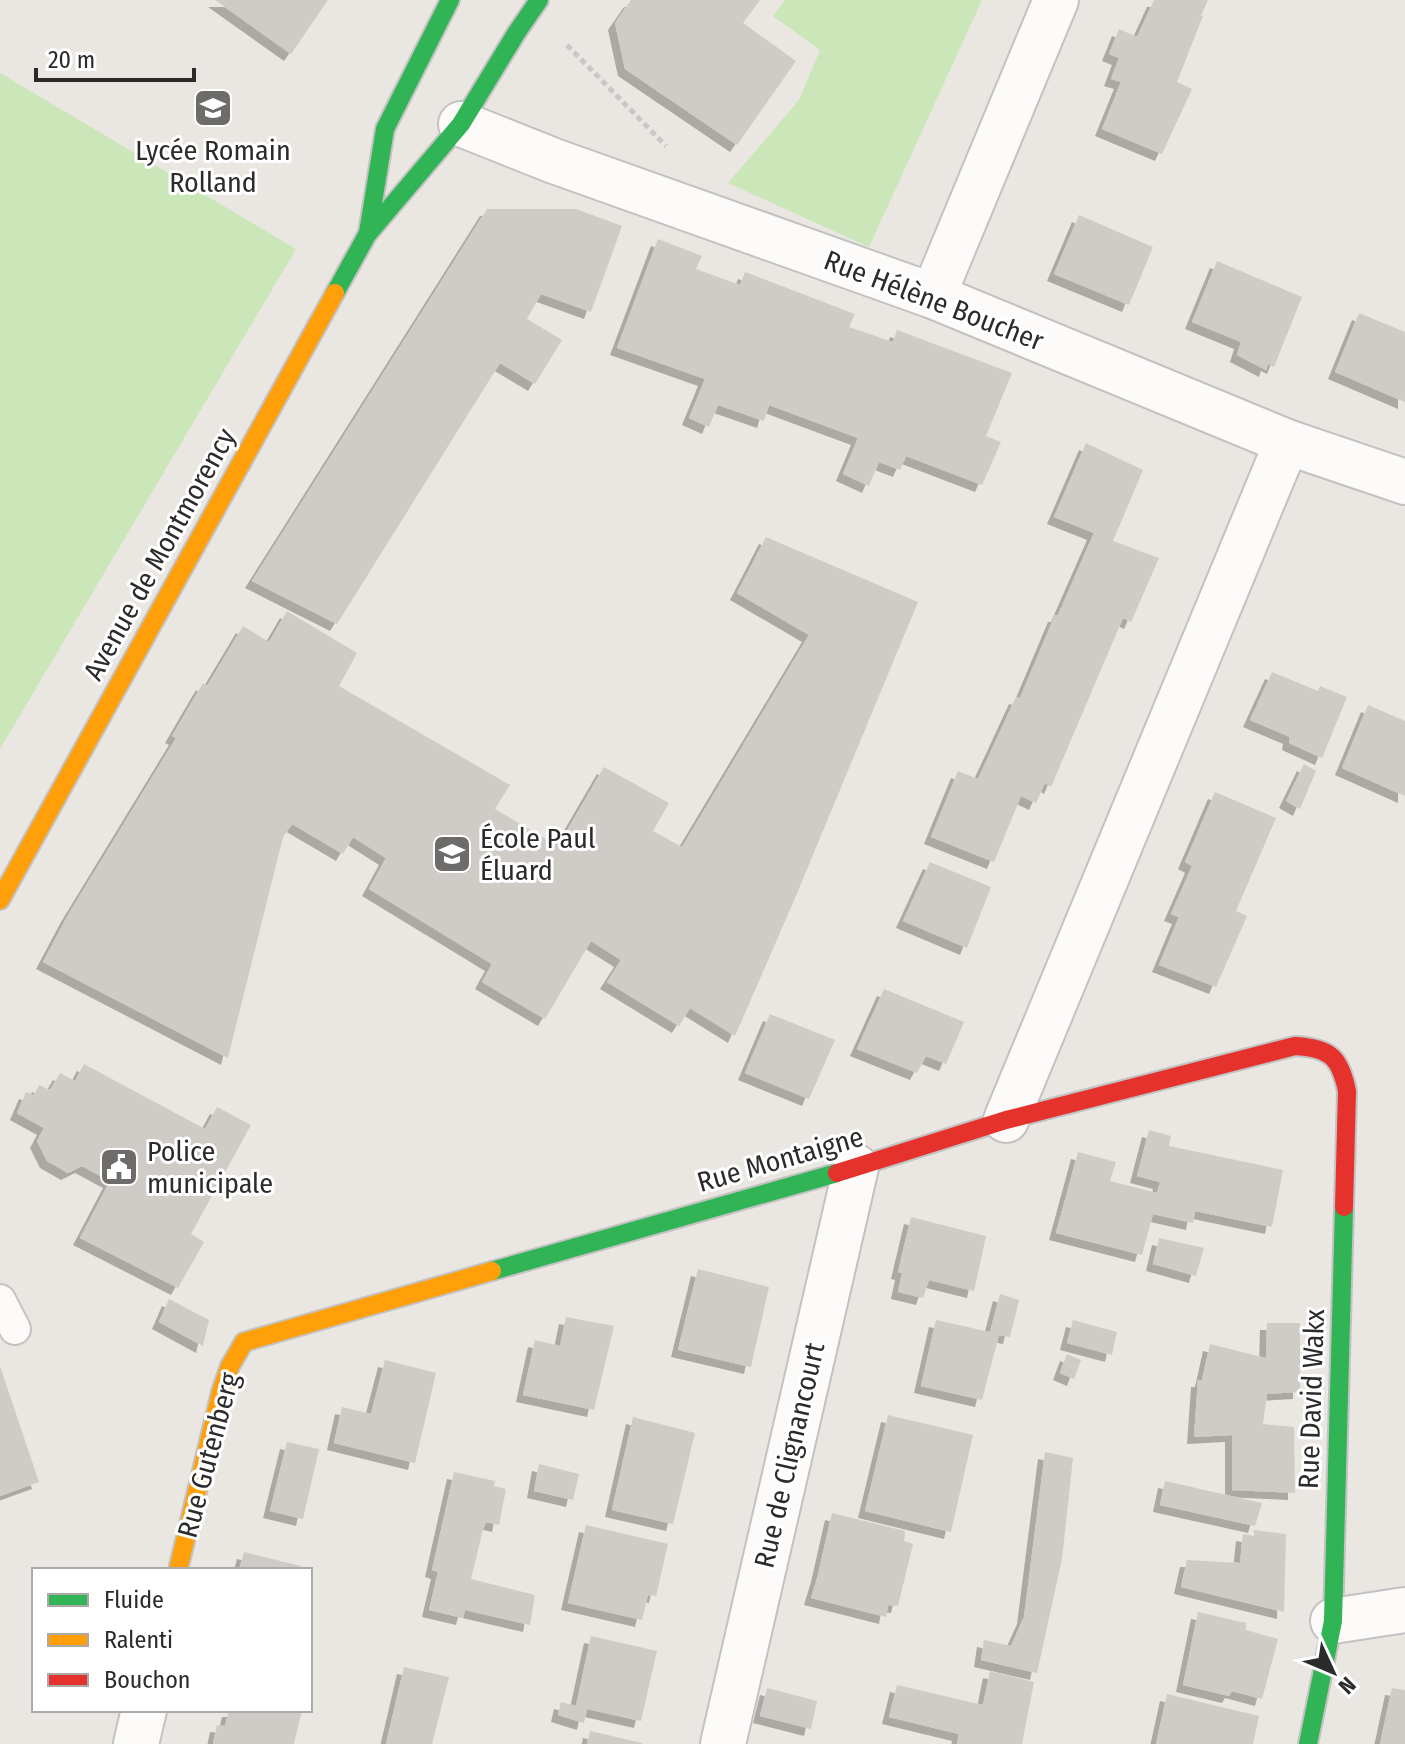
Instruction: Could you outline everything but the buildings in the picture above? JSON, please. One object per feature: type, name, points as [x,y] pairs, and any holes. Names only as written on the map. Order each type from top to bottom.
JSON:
[{"type":"street","name":"Avenue de Montmorency","points":[[367,235],[385,129],[450,0]]},
{"type":"street","name":"Avenue de Montmorency","points":[[0,900],[367,235],[461,124],[539,0]]},
{"type":"street","points":[[933,296],[1056,0]]},
{"type":"street","name":"Rue Hélène Boucher","points":[[461,124],[569,166],[933,296],[1287,442],[1405,482]]},
{"type":"street","points":[[1006,1120],[1287,442]]},
{"type":"street","name":"Rue Montaigne","points":[[244,1342],[856,1167],[1006,1120],[1295,1046],[1314,1047],[1333,1056]]},
{"type":"street","name":"Rue David Wakx","points":[[1308,1744],[1333,1621],[1347,1091],[1344,1072],[1333,1056]]},
{"type":"street","name":"Rue de Clignancourt","points":[[723,1744],[856,1167]]},
{"type":"street","name":"Rue Gutenberg","points":[[178,1568],[221,1392],[230,1366],[244,1342]]},
{"type":"street","points":[[1333,1621],[1405,1610]]},
{"type":"street","points":[[136,1744],[144,1712]]},
{"type":"lane","points":[[0,1300],[15,1329]]},
{"type":"path","points":[[528,16],[559,38],[671,152]]},
{"type":"green space","points":[[785,0],[982,0],[869,247],[728,183],[799,100],[820,50],[773,16]]},
{"type":"green space","points":[[0,73],[296,249],[0,749]]},
{"type":"traffic: fast","points":[[368,233],[385,129],[450,0]]},
{"type":"traffic: fast","points":[[335,293],[367,235],[461,124],[539,0]]},
{"type":"traffic: fast","points":[[492,1271],[837,1173]]},
{"type":"traffic: fast","points":[[1308,1744],[1333,1621],[1344,1207]]},
{"type":"traffic: slow","points":[[0,900],[335,293]]},
{"type":"traffic: slow","points":[[178,1568],[221,1392],[230,1366],[244,1342],[492,1271]]},
{"type":"traffic: jam","points":[[837,1173],[1006,1120],[1295,1046],[1317,1049],[1332,1056],[1344,1079],[1347,1091],[1344,1207]]},
{"type":"place","name":"Lycée Romain Rolland","points":[[213,108]]},
{"type":"place","name":"École Paul Éluard","points":[[452,854]]},
{"type":"place","name":"Police municipale","points":[[119,1167]]}]
